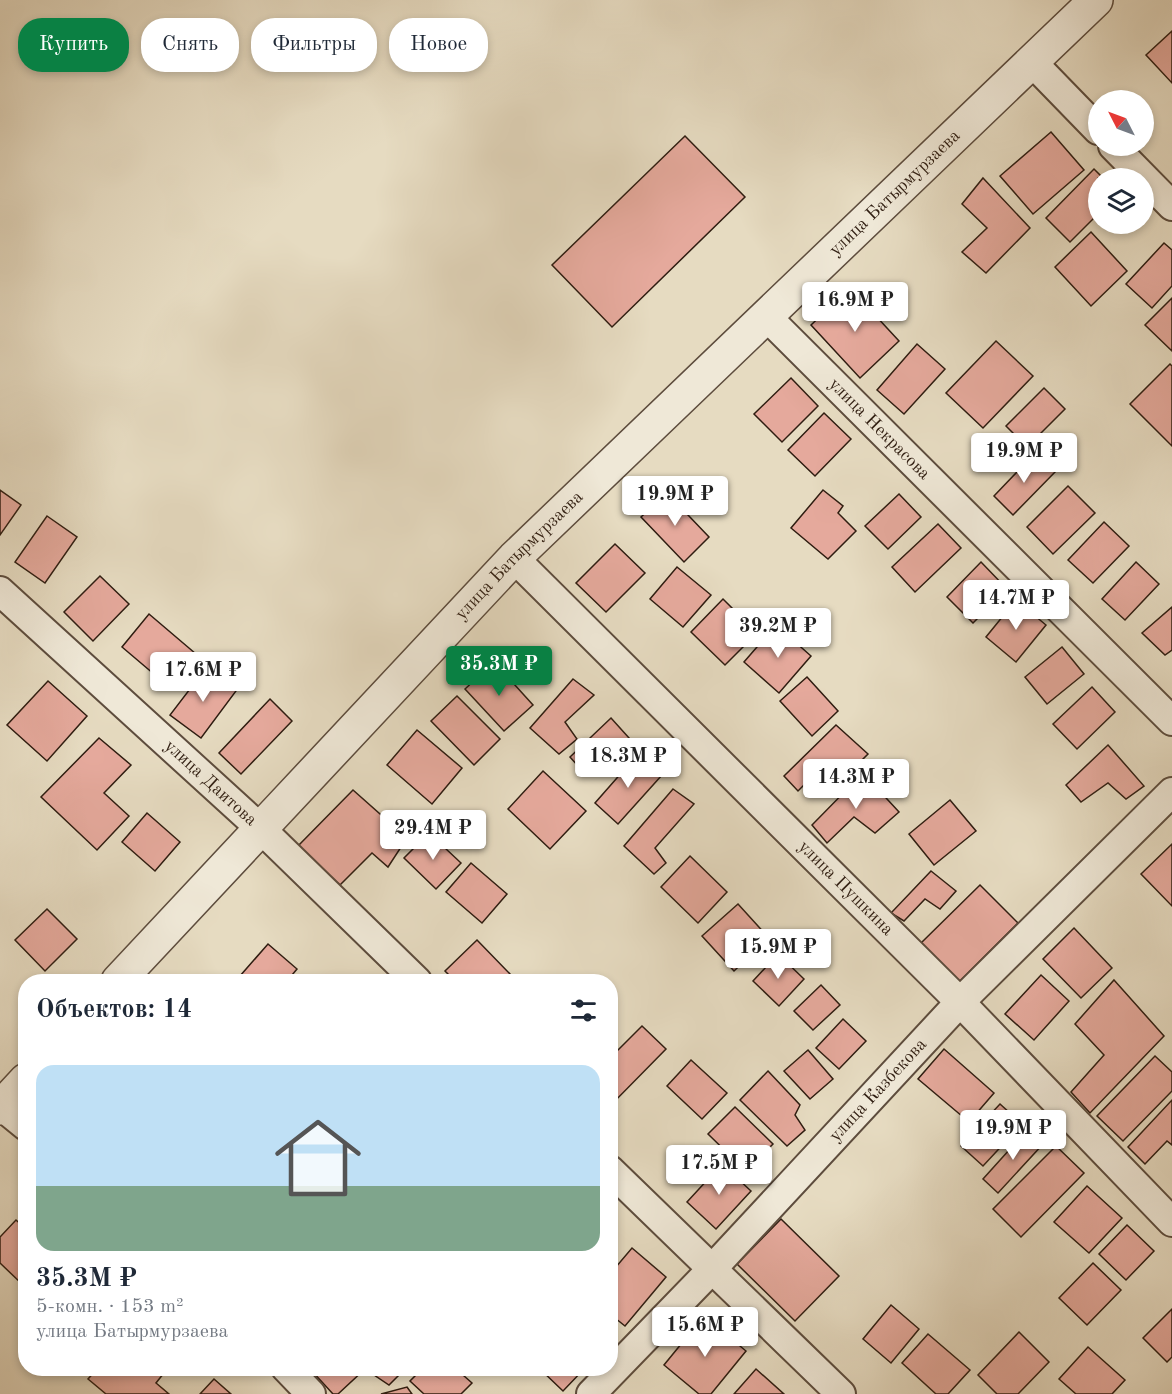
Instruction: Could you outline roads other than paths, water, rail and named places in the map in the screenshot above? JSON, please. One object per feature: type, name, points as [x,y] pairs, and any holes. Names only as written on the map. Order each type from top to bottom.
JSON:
[{"type":"street","name":"улица Батырмурзаева","points":[[125,974],[514,558],[1096,0]]},
{"type":"street","points":[[1031,62],[1088,120]]},
{"type":"street","points":[[1123,156],[1172,206]]},
{"type":"street","name":"улица Некрасова","points":[[766,316],[1172,721]]},
{"type":"street","name":"улица Пушкина","points":[[514,558],[960,1002],[1172,1222]]},
{"type":"street","name":"улица Даитова","points":[[0,591],[261,829],[410,974]]},
{"type":"street","name":"улица Казбекова","points":[[618,1366],[712,1269],[960,1002],[1172,792]]},
{"type":"street","points":[[7,1111],[18,1093]]},
{"type":"street","points":[[618,1178],[841,1394]]},
{"type":"street","points":[[294,1376],[311,1394]]},
{"type":"street","name":"улица Казбекова","points":[[591,1394],[608,1376]]}]
